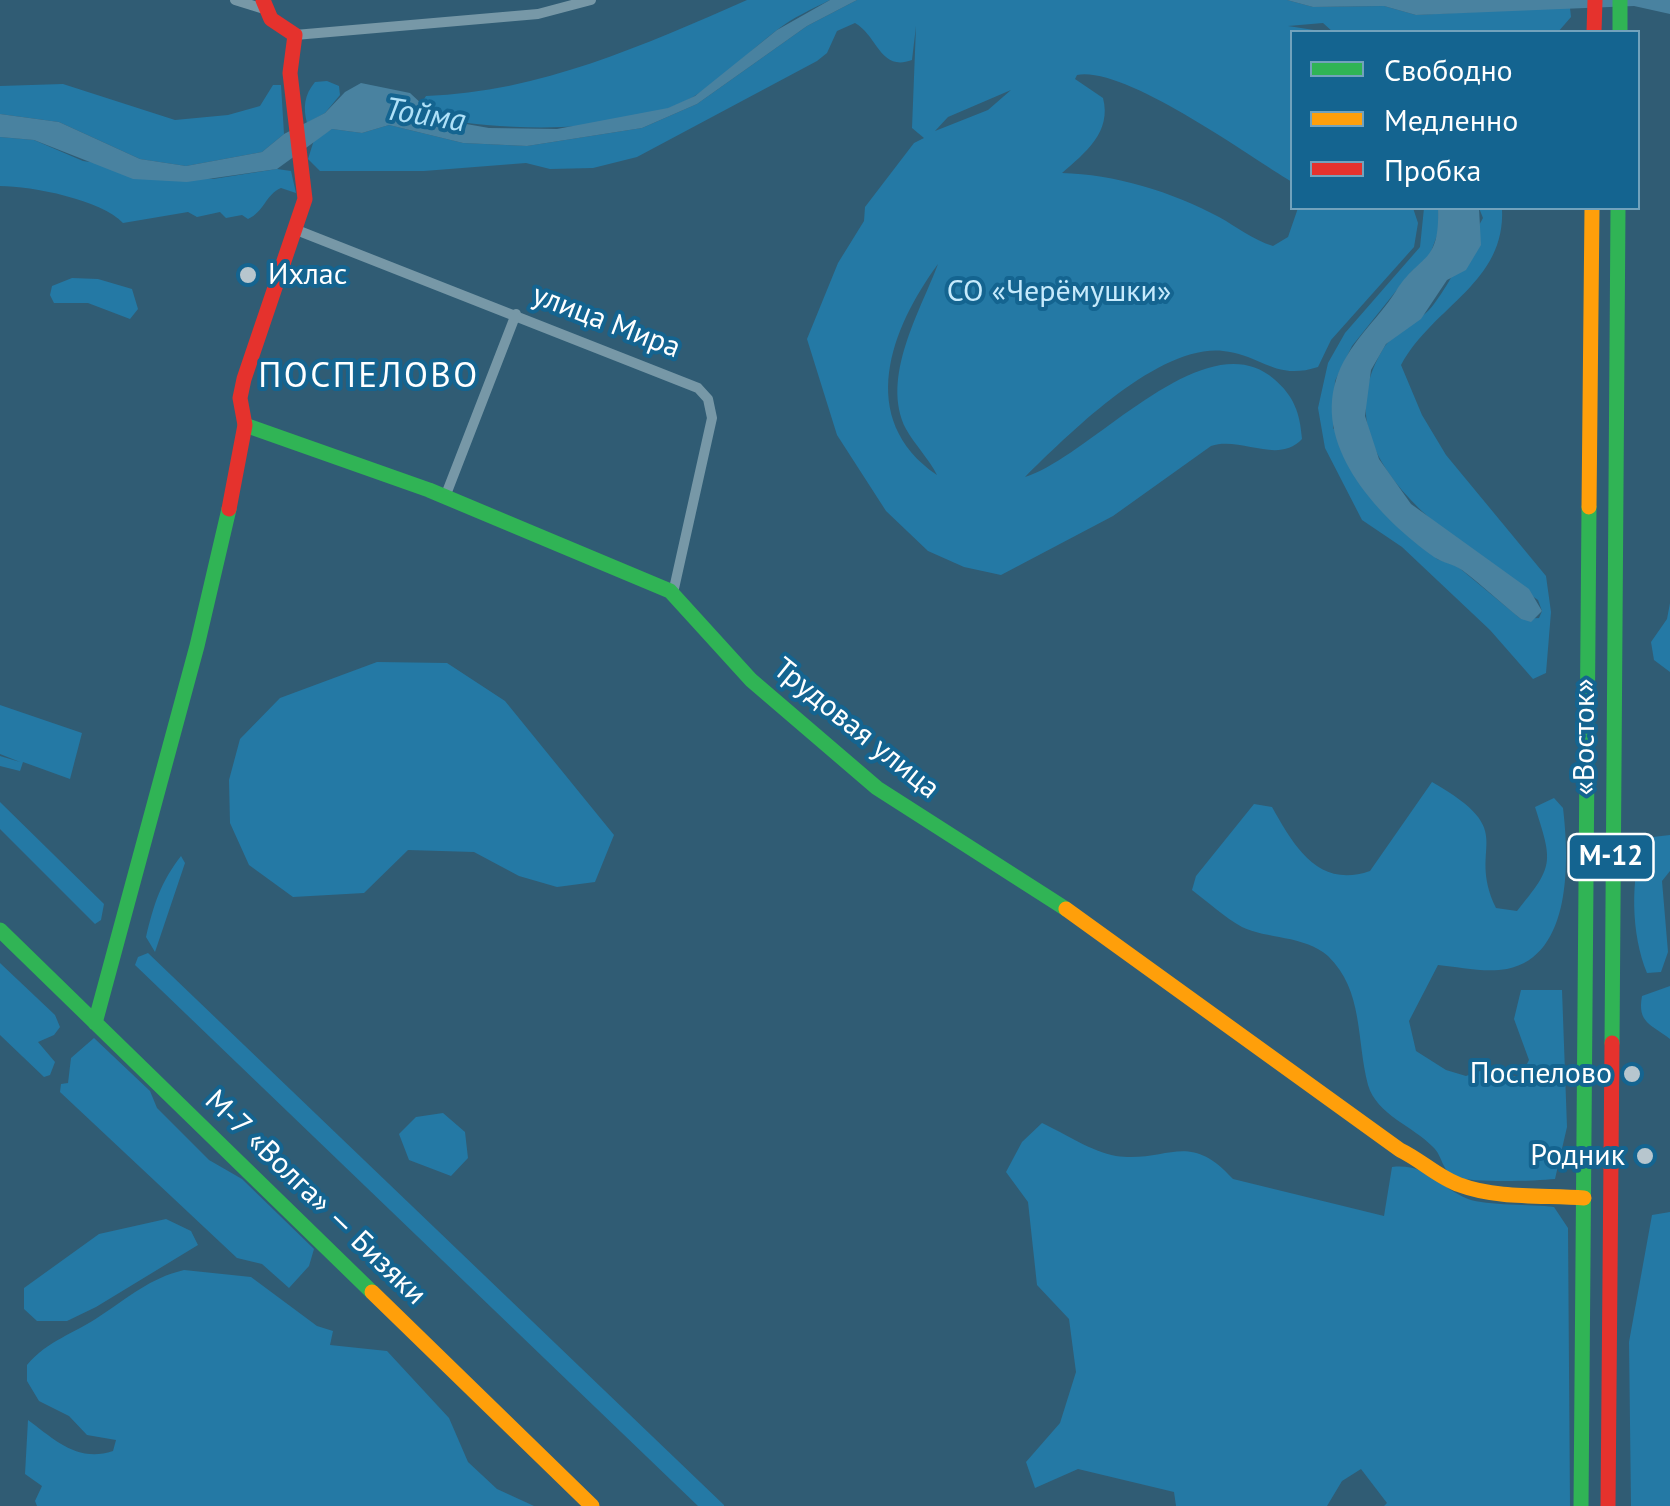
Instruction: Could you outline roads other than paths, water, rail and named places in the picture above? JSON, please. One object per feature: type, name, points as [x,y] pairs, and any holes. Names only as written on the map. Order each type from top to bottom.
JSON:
[{"type":"main road","points":[[1594,30],[1595,0]]},
{"type":"main road","points":[[1620,0],[1620,30]]},
{"type":"main road","points":[[95,1023],[196,646],[245,424],[240,398],[244,379],[305,199],[290,73],[295,35],[284,31],[264,4]]},
{"type":"main road","name":"«Восток»","points":[[1581,1506],[1592,210]]},
{"type":"main road","name":"«Восток»","points":[[1608,1506],[1618,210]]},
{"type":"main road","name":"Трудовая улица","points":[[245,424],[445,496],[673,593],[751,680],[876,788],[1061,906],[1400,1150],[1428,1163],[1455,1184],[1475,1190],[1584,1198]]},
{"type":"main road","name":"М-7 «Волга» — Бизяки","points":[[0,930],[592,1506]]},
{"type":"street","points":[[235,0],[264,4]]},
{"type":"street","points":[[295,35],[591,0]]},
{"type":"street","name":"улица Мира","points":[[294,229],[688,380],[708,400],[712,418],[673,593]]},
{"type":"street","points":[[445,496],[516,314]]},
{"type":"water","name":"Тойма","points":[[830,0],[857,0],[807,26],[697,104],[642,128],[527,146],[463,143],[389,125],[362,133],[332,129],[277,169],[187,182],[133,179],[34,140],[0,137],[0,114],[59,122],[140,159],[186,166],[262,152],[284,134],[325,113],[345,92],[361,83],[410,93],[438,119],[489,128],[557,129],[668,108],[695,96],[777,30]]},
{"type":"water","points":[[1287,0],[1670,0],[1670,14],[1634,6],[1416,15],[1384,6],[1313,7]]},
{"type":"water","points":[[1438,210],[1479,210],[1481,245],[1466,270],[1447,280],[1421,319],[1386,344],[1371,370],[1365,416],[1379,459],[1411,504],[1529,589],[1542,611],[1531,622],[1521,619],[1462,570],[1434,557],[1393,523],[1357,480],[1343,457],[1335,432],[1332,406],[1341,367],[1405,279],[1427,257],[1438,226]]},
{"type":"place","name":"Ихлас","points":[[248,275]]},
{"type":"place","name":"Поспелово","points":[[1632,1074]]},
{"type":"place","name":"Родник","points":[[1645,1156]]},
{"type":"district","name":"ПОСПЕЛОВО","points":[[369,377]]},
{"type":"park label","name":"СО «Черёмушки»","points":[[1059,292]]}]
